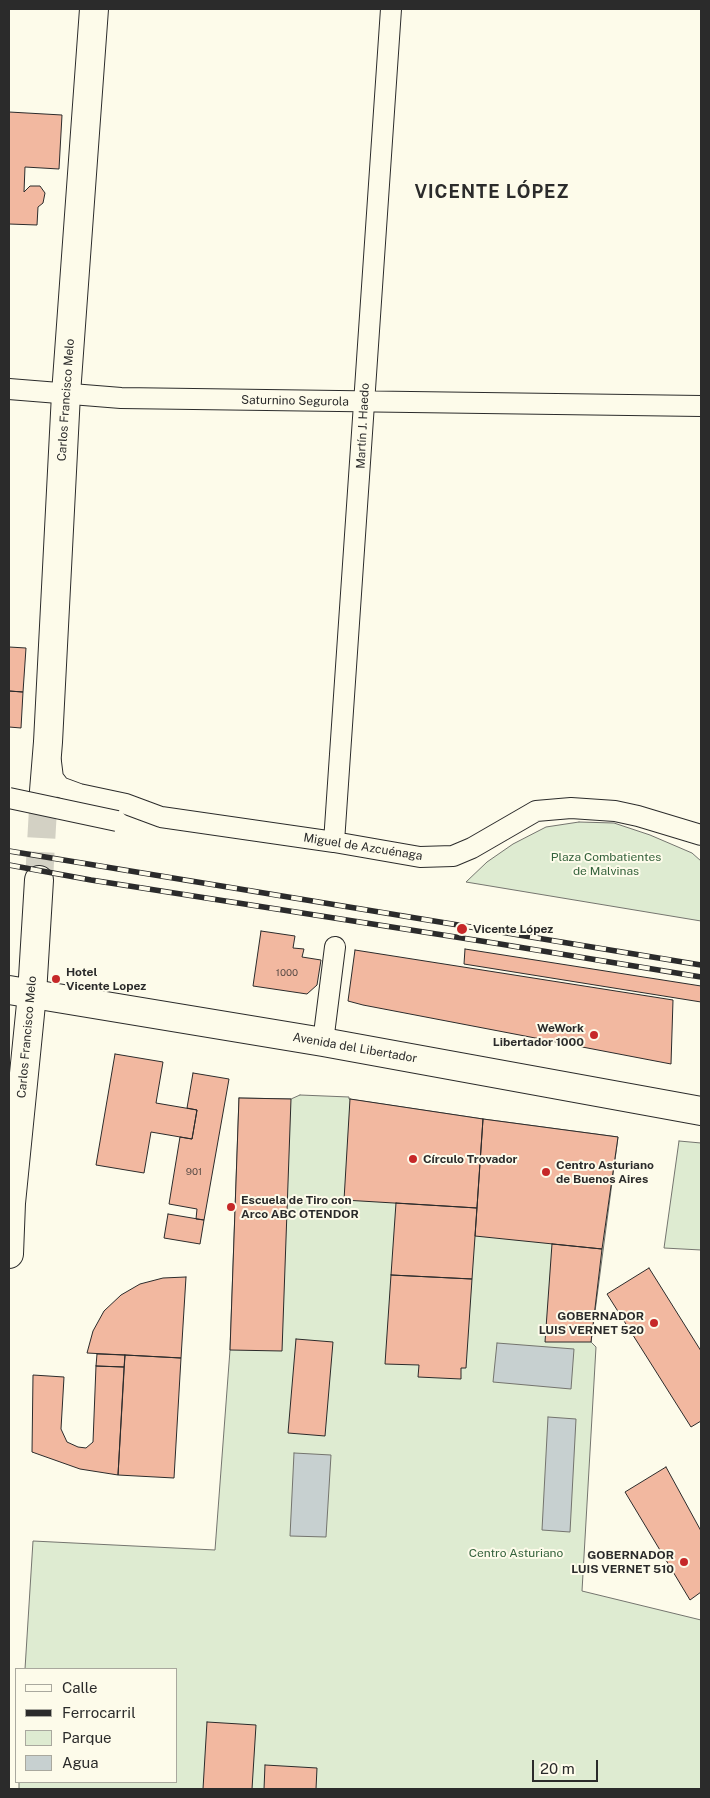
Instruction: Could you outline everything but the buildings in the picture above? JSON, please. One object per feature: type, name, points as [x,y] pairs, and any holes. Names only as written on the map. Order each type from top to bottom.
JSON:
[{"type":"street","name":"Carlos Francisco Melo","points":[[44,791],[66,394],[94,9]]},
{"type":"street","name":"Martín J. Haedo","points":[[334,842],[391,9]]},
{"type":"street","name":"Saturnino Segurola","points":[[9,389],[122,398],[701,406]]},
{"type":"street","name":"Miguel de Azcuénaga","points":[[48,742],[53,778],[60,787],[79,794],[126,804],[161,817],[334,842],[420,857],[453,856],[472,848],[536,811],[571,808],[615,811],[701,835]]},
{"type":"street","name":"Miguel de Azcuénaga","points":[[9,798],[117,821],[161,817]]},
{"type":"street","name":"Carlos Francisco Melo","points":[[9,1254],[20,992],[39,880]]},
{"type":"street","points":[[323,1042],[335,947]]},
{"type":"street","name":"Avenida del Libertador","points":[[20,992],[323,1042],[701,1111]]},
{"type":"green space","name":"Plaza Combatientes de Malvinas","points":[[579,822],[614,823],[650,835],[692,853],[701,861],[701,921],[466,882],[487,862],[513,844],[546,827]]},
{"type":"green space","name":"Centro Asturiano","points":[[300,1095],[349,1097],[349,1099],[483,1119],[618,1137],[591,1342],[596,1347],[582,1591],[701,1620],[701,1789],[19,1789],[19,1783],[178,1783],[178,1668],[25,1668],[33,1541],[215,1550],[230,1350],[239,1098],[291,1099]]},
{"type":"green space","points":[[679,1141],[701,1143],[701,1250],[664,1248]]},
{"type":"water","points":[[497,1343],[574,1349],[571,1389],[493,1382]]},
{"type":"water","points":[[548,1417],[576,1419],[570,1532],[542,1530]]},
{"type":"water","points":[[294,1453],[331,1455],[326,1537],[290,1536]]},
{"type":"tunnel","points":[[39,880],[44,791]]},
{"type":"railway","points":[[9,851],[701,965]]},
{"type":"railway","points":[[9,865],[91,880],[701,977]]},
{"type":"place","name":"Vicente López","points":[[462,929]]},
{"type":"place","name":"Hotel Vicente Lopez","points":[[56,979]]},
{"type":"place","name":"WeWork Libertador 1000","points":[[594,1035]]},
{"type":"place","name":"Círculo Trovador","points":[[413,1159]]},
{"type":"place","name":"Centro Asturiano de Buenos Aires","points":[[546,1172]]},
{"type":"place","name":"Escuela de Tiro con Arco ABC OTENDOR","points":[[231,1207]]},
{"type":"place","name":"GOBERNADOR LUIS VERNET 520","points":[[654,1323]]},
{"type":"place","name":"GOBERNADOR LUIS VERNET 510","points":[[684,1562]]},
{"type":"district","name":"VICENTE LÓPEZ","points":[[492,192]]}]
